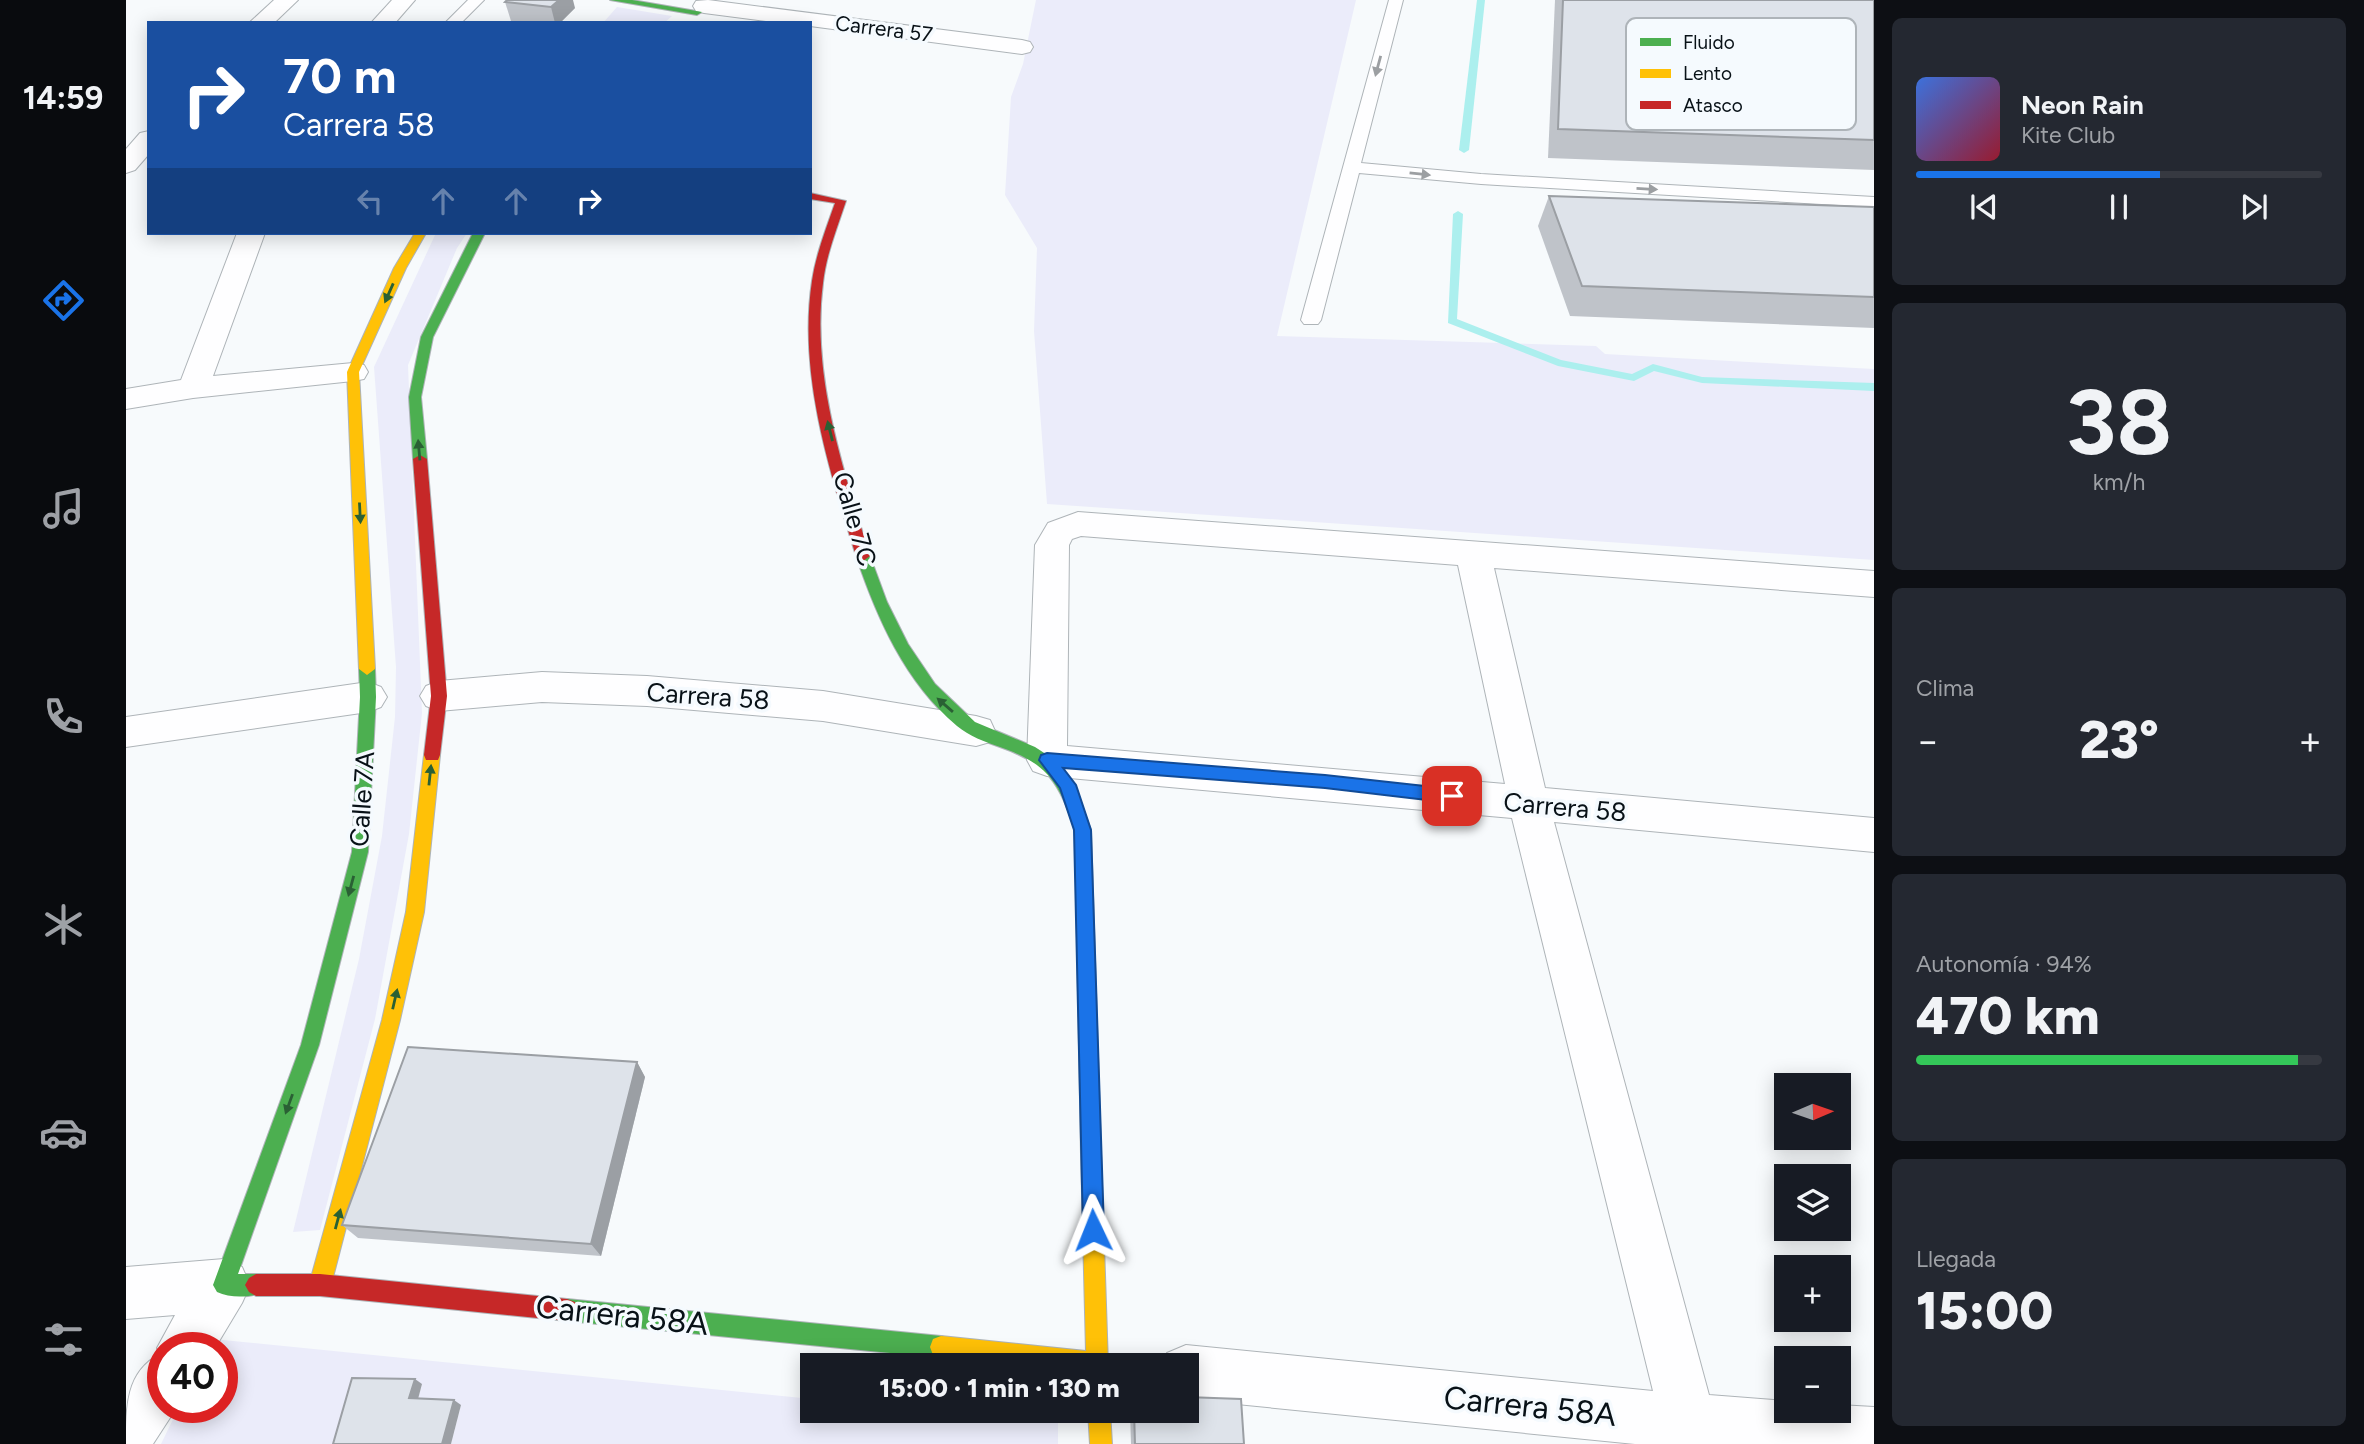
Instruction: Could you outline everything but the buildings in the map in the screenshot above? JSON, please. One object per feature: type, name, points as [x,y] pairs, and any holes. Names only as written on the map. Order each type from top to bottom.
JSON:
[{"type":"street","points":[[262,21],[287,0]]},
{"type":"street","points":[[384,21],[404,0]]},
{"type":"street","points":[[611,2],[699,10]]},
{"type":"street","name":"Carrera 57","points":[[699,10],[795,21]]},
{"type":"street","name":"Carrera 57","points":[[812,23],[1023,47]]},
{"type":"street","points":[[126,165],[147,140]]},
{"type":"street","name":"Calle 7C","points":[[812,195],[841,201],[822,261],[816,294],[815,331],[821,390],[846,497],[864,558],[892,629],[908,659],[936,697],[976,731],[1047,760],[1068,785],[1083,830],[1102,1353]]},
{"type":"street","points":[[193,388],[250,235]]},
{"type":"street","name":"Calle 7A","points":[[194,1332],[224,1285],[310,1045],[360,852],[368,697],[353,372],[400,268],[419,235]]},
{"type":"street","points":[[320,1285],[375,1082],[415,912],[439,696],[415,397],[427,337],[478,235]]},
{"type":"street","points":[[126,399],[193,388],[353,372]]},
{"type":"street","points":[[1047,760],[1052,545],[1060,531],[1078,524],[1874,584]]},
{"type":"street","points":[[1473,553],[1529,804],[1688,1420]]},
{"type":"street","name":"Carrera 58","points":[[439,696],[542,687],[660,692],[823,706],[976,731]]},
{"type":"street","points":[[126,732],[368,697]]},
{"type":"street","name":"Carrera 58","points":[[1047,760],[1325,782],[1529,804],[1874,835]]},
{"type":"street","name":"Carrera 58A","points":[[126,1293],[224,1285],[320,1285],[905,1353]]},
{"type":"street","name":"Carrera 58A","points":[[1199,1373],[1600,1414],[1874,1435]]},
{"type":"street","points":[[126,1437],[147,1405]]},
{"type":"street","name":"Calle 7C","points":[[1101,1444],[1102,1423]]},
{"type":"lane","points":[[454,21],[477,0]]},
{"type":"lane","points":[[1311,320],[1396,0]]},
{"type":"lane","points":[[1352,167],[1481,179],[1874,202]]},
{"type":"shaded area","points":[[1036,0],[1356,0],[1277,336],[1596,346],[1605,354],[1874,369],[1874,560],[1047,504],[1034,331],[1037,248],[1005,195],[1011,97],[1023,64]]},
{"type":"shaded area","points":[[617,7],[672,16],[666,21],[605,21]]},
{"type":"shaded area","points":[[435,235],[466,235],[457,248],[408,365],[422,713],[409,834],[375,1019],[320,1230],[293,1232],[359,959],[382,836],[395,717],[396,667],[374,367]]},
{"type":"shaded area","points":[[238,1342],[800,1398],[800,1423],[1058,1423],[1058,1444],[451,1444],[461,1405],[417,1403],[422,1384],[343,1444],[161,1444],[171,1423],[238,1423]]},
{"type":"waterway","points":[[1464,150],[1481,0]]},
{"type":"waterway","points":[[1458,214],[1452,321],[1558,363],[1634,378],[1653,367],[1702,380],[1874,387]]},
{"type":"traffic: fast","points":[[614,0],[697,12]]},
{"type":"traffic: fast","points":[[420,459],[415,397],[427,337],[478,235]]},
{"type":"traffic: fast","points":[[863,556],[880,602],[902,647],[946,707],[970,727],[1042,758],[1060,776],[1072,800],[1083,830],[1091,1154]]},
{"type":"traffic: fast","points":[[256,1285],[224,1285],[310,1045],[360,852],[367,669]]},
{"type":"traffic: fast","points":[[567,1310],[941,1347]]},
{"type":"traffic: slow","points":[[367,669],[353,372],[400,268],[419,235]]},
{"type":"traffic: slow","points":[[320,1285],[391,1020],[415,912],[432,755]]},
{"type":"traffic: slow","points":[[1091,1154],[1097,1353]]},
{"type":"traffic: slow","points":[[941,1347],[1000,1353]]},
{"type":"traffic: slow","points":[[1100,1423],[1101,1444]]},
{"type":"traffic: jam","points":[[812,196],[841,201],[825,247],[817,282],[817,360],[827,427],[863,556]]},
{"type":"traffic: jam","points":[[420,459],[439,696],[432,755]]},
{"type":"traffic: jam","points":[[256,1285],[320,1285],[567,1310]]},
{"type":"route","points":[[1093,1230],[1083,830],[1068,785],[1047,760],[1325,782],[1452,796]]}]
